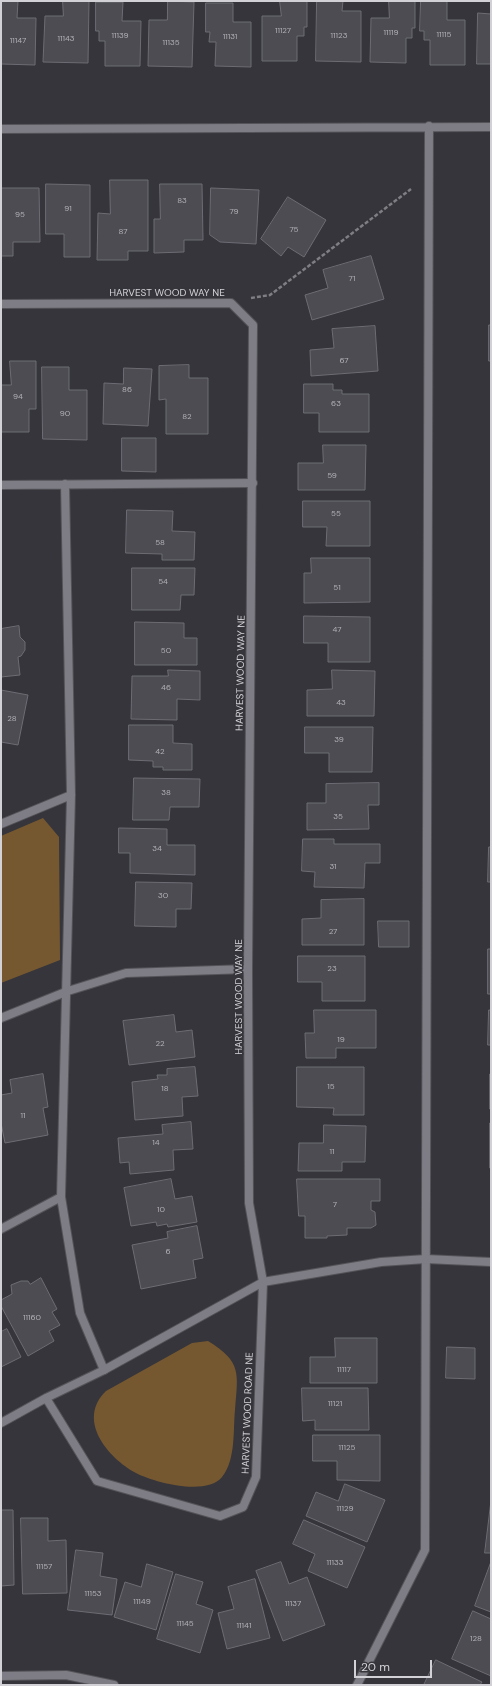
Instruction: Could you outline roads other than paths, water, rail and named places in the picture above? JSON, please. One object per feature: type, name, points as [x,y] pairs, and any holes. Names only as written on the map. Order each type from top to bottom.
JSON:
[{"type":"street","points":[[357,1685],[425,1550],[429,126]]},
{"type":"street","points":[[1,129],[429,126],[491,127]]},
{"type":"street","name":"HARVEST WOOD WAY NE","points":[[1,304],[231,303],[253,325],[253,483],[248,969],[250,1203],[263,1282]]},
{"type":"street","points":[[1,485],[253,483]]},
{"type":"street","points":[[65,484],[71,796],[68,991],[61,1197],[80,1313],[104,1370]]},
{"type":"street","points":[[1,824],[71,796]]},
{"type":"street","points":[[1,1018],[68,991],[126,973],[248,969]]},
{"type":"street","points":[[1,1229],[61,1197]]},
{"type":"street","points":[[1,1423],[46,1398],[104,1370],[263,1282],[381,1262],[426,1259],[491,1262]]},
{"type":"street","name":"HARVEST WOOD ROAD NE","points":[[46,1398],[96,1481],[220,1516],[243,1507],[256,1477],[263,1282]]},
{"type":"street","points":[[1,1676],[66,1675],[114,1685]]}]
